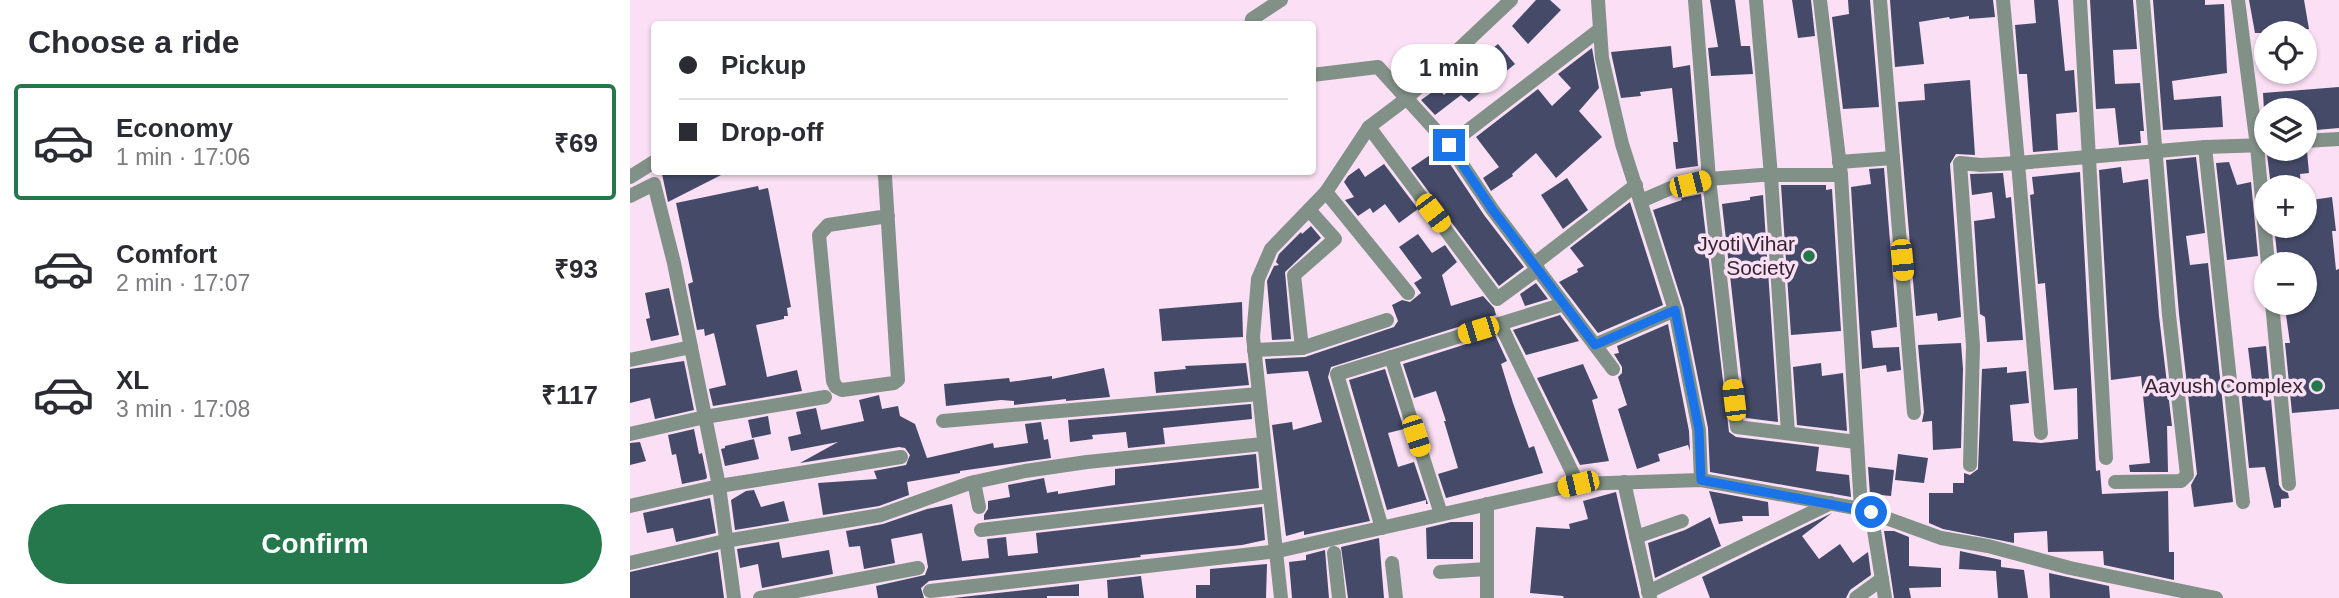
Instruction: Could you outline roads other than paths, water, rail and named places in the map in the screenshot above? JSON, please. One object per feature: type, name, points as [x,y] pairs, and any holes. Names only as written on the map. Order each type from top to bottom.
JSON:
[{"type":"street","points":[[1252,21],[1281,0]]},
{"type":"street","points":[[1281,598],[1278,551],[1263,444],[1254,350],[1253,325],[1258,279],[1271,249],[1326,192],[1369,127],[1406,99],[1511,0]]},
{"type":"street","points":[[1598,0],[1602,58],[1617,122],[1675,310],[1699,430],[1701,480]]},
{"type":"street","points":[[1695,0],[1709,179],[1737,427],[1856,442]]},
{"type":"street","points":[[1756,0],[1788,433]]},
{"type":"street","points":[[1821,0],[1840,169],[1856,442],[1866,511],[1885,598]]},
{"type":"street","points":[[1880,0],[1914,413]]},
{"type":"street","points":[[2003,0],[2041,433]]},
{"type":"street","points":[[2080,0],[2106,458]]},
{"type":"street","points":[[2115,482],[2181,481],[2187,475],[2154,152],[2143,0]]},
{"type":"street","points":[[2238,0],[2254,101]]},
{"type":"street","points":[[1449,145],[1599,30]]},
{"type":"street","points":[[1316,75],[1378,67],[1449,145],[1492,209],[1613,369]]},
{"type":"street","points":[[1369,127],[1497,299],[1636,185]]},
{"type":"street","points":[[2317,140],[2339,139]]},
{"type":"street","points":[[1970,465],[1973,346],[1960,163],[1981,166],[2254,145]]},
{"type":"street","points":[[2205,147],[2243,502]]},
{"type":"street","points":[[1641,201],[1671,188],[1709,179],[1840,169],[1893,159]]},
{"type":"street","points":[[2262,161],[2267,252]]},
{"type":"street","points":[[630,177],[651,164]]},
{"type":"street","points":[[884,175],[888,216],[898,380],[894,383],[842,390],[836,387],[833,381],[819,235],[828,225],[888,216]]},
{"type":"street","points":[[630,196],[654,184],[674,263],[719,486],[734,598]]},
{"type":"street","points":[[1326,192],[1408,293]]},
{"type":"street","points":[[1302,348],[1294,275],[1335,239],[1309,209]]},
{"type":"street","points":[[1382,528],[1337,374],[1564,304]]},
{"type":"street","points":[[1595,345],[1675,310]]},
{"type":"street","points":[[2273,315],[2289,484]]},
{"type":"street","points":[[1254,350],[1302,348],[1387,320]]},
{"type":"street","points":[[1500,324],[1578,484]]},
{"type":"street","points":[[630,360],[691,347]]},
{"type":"street","points":[[1391,357],[1441,514]]},
{"type":"street","points":[[943,421],[1259,394]]},
{"type":"street","points":[[630,434],[705,416],[825,397]]},
{"type":"street","points":[[630,563],[726,541],[881,515],[974,482],[1087,462],[1263,444]]},
{"type":"street","points":[[630,506],[719,486],[901,457]]},
{"type":"street","points":[[930,591],[1278,551],[1578,484],[1701,480],[1866,511],[1941,538],[1988,546],[2138,583],[2216,598]]},
{"type":"street","points":[[974,482],[979,507]]},
{"type":"street","points":[[1624,482],[1649,595],[1831,503]]},
{"type":"street","points":[[981,530],[1270,496]]},
{"type":"street","points":[[1487,598],[1488,504]]},
{"type":"street","points":[[1636,537],[1682,521]]},
{"type":"street","points":[[1334,553],[1339,598]]},
{"type":"street","points":[[1392,563],[1396,598]]},
{"type":"street","points":[[760,598],[918,568]]},
{"type":"street","points":[[1440,572],[1487,569]]},
{"type":"street","points":[[1856,598],[1882,579]]},
{"type":"street","points":[[2138,583],[2141,598]]},
{"type":"place","name":"Jyoti Vihar Society","points":[[1809,256]]},
{"type":"place","name":"Aayush Complex","points":[[2317,386]]}]
